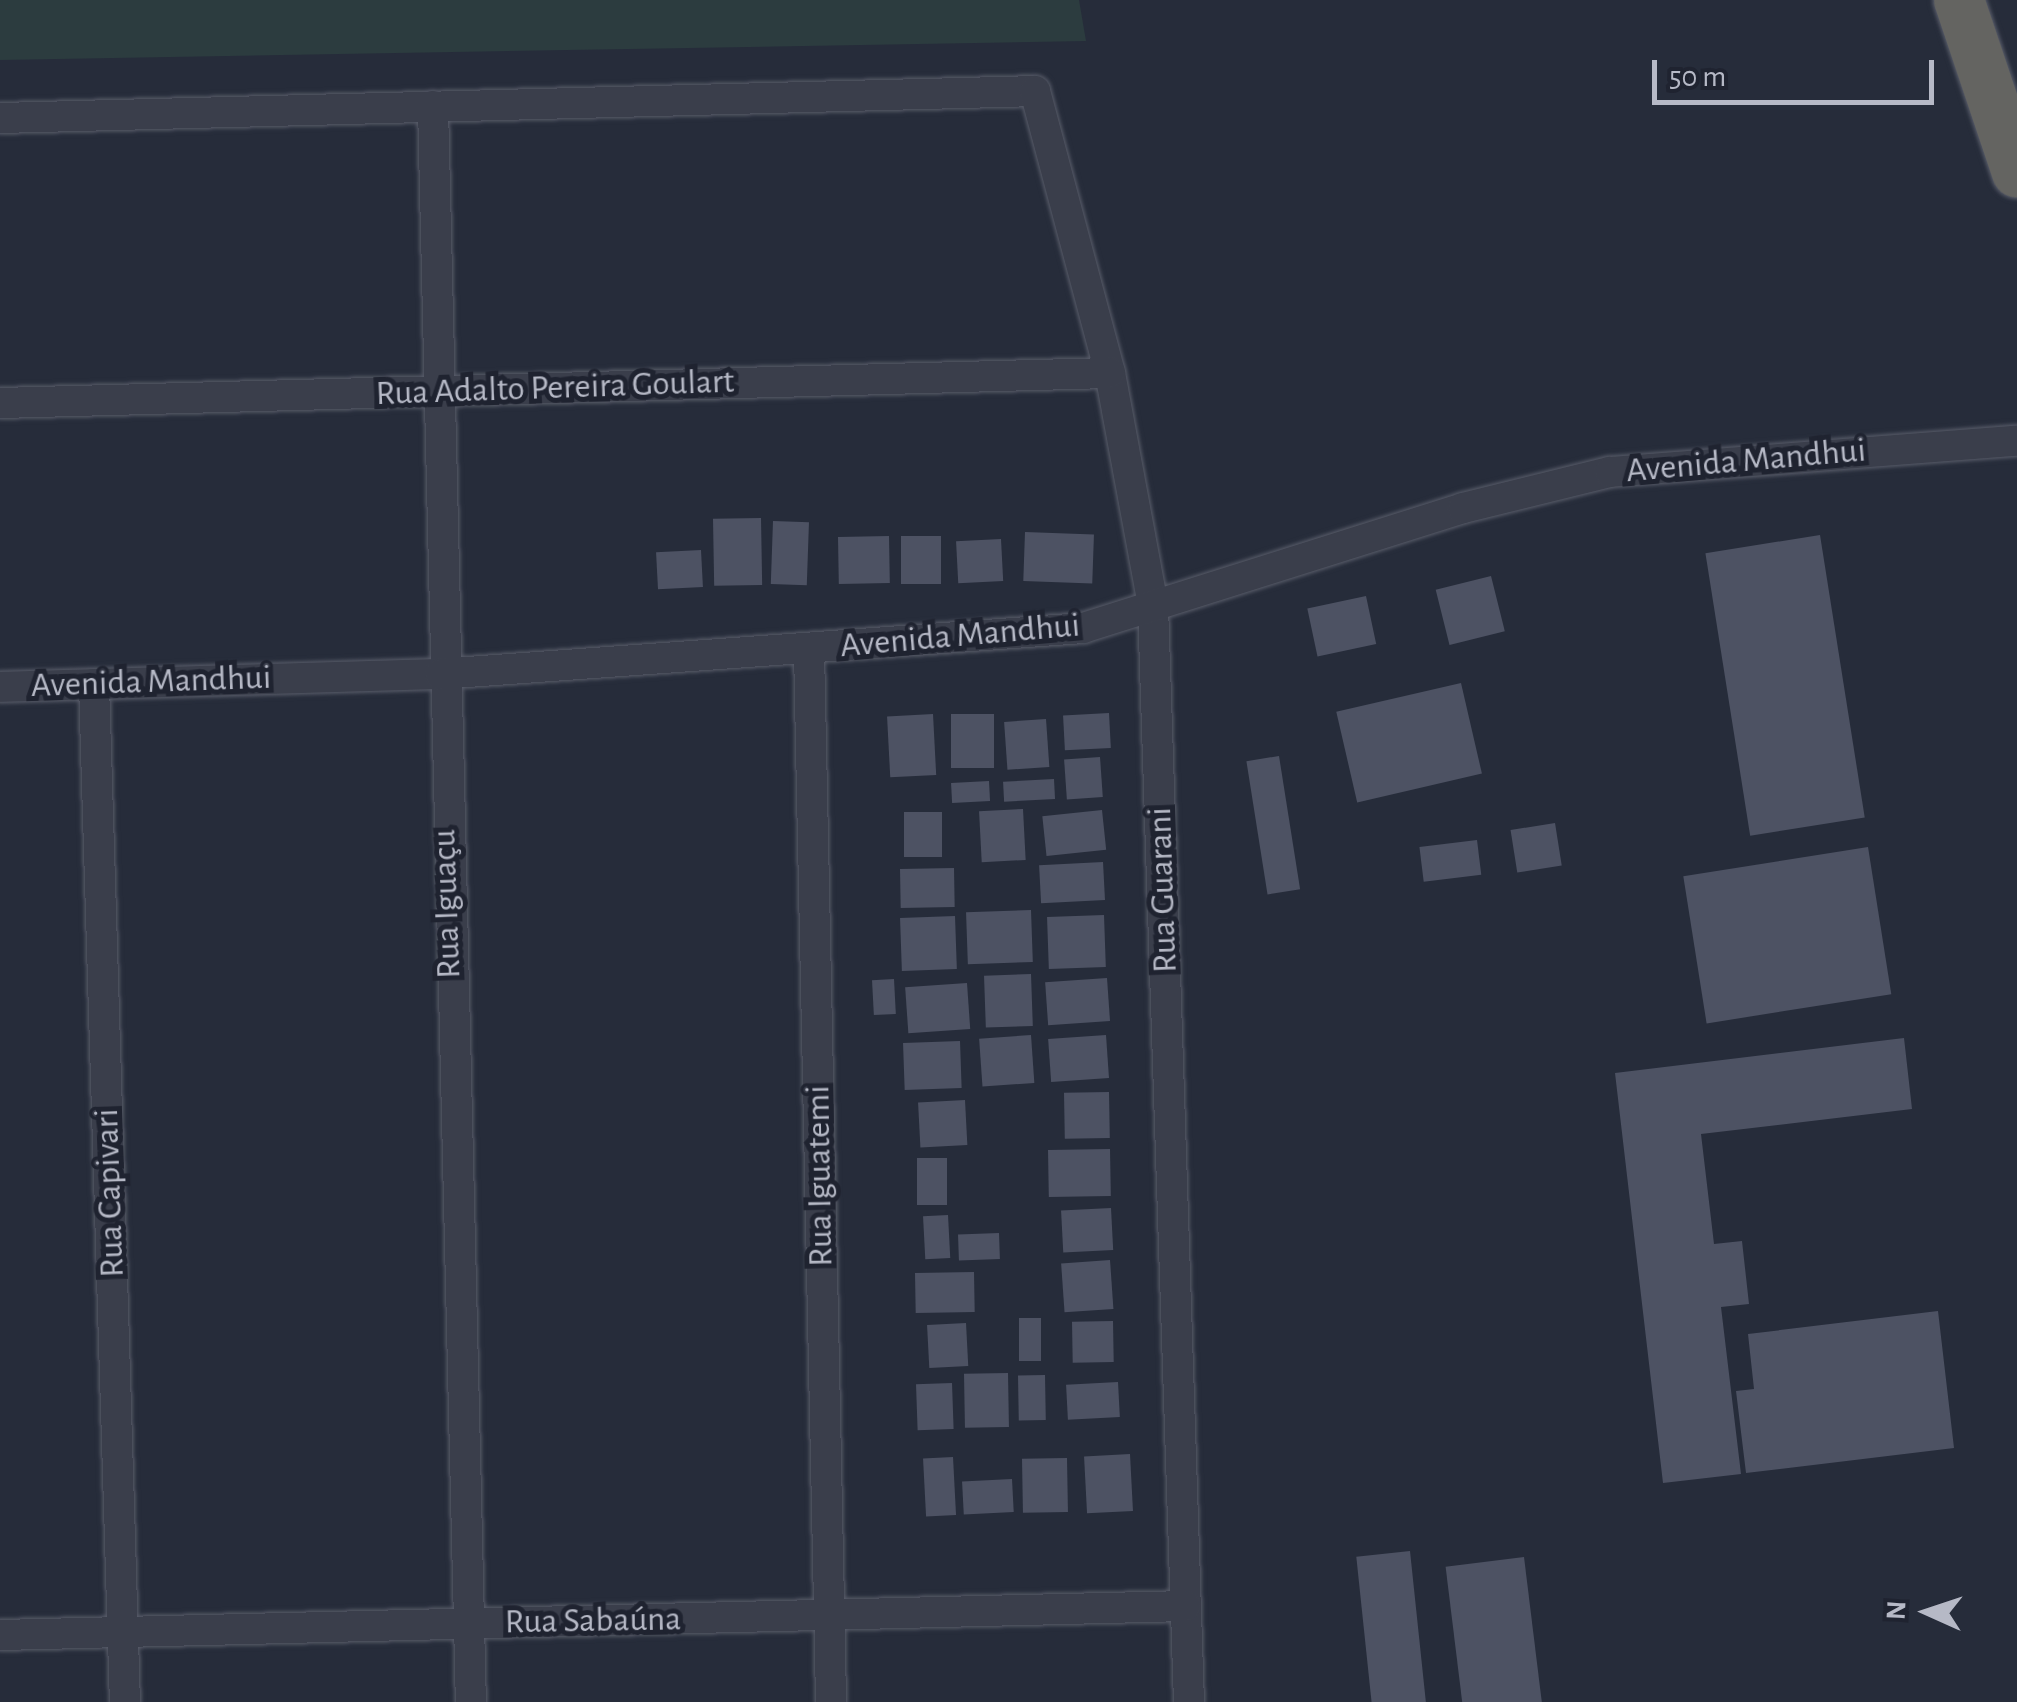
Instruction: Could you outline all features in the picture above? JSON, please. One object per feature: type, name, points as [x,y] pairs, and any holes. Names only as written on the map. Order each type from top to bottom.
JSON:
[{"type":"highway","points":[[1959,0],[2017,172]]},
{"type":"street","name":"Rua Guarani","points":[[433,106],[1035,91],[1110,373],[1154,606],[1189,1702]]},
{"type":"street","points":[[0,118],[433,106]]},
{"type":"street","name":"Rua Iguaçu","points":[[433,106],[440,674],[471,1702]]},
{"type":"street","name":"Rua Adalto Pereira Goulart","points":[[0,403],[1110,373]]},
{"type":"street","name":"Avenida Mandhui","points":[[0,686],[440,674],[1083,628],[1610,472],[2017,440]]},
{"type":"street","name":"Rua Iguatemi","points":[[808,650],[831,1702]]},
{"type":"street","name":"Rua Capivari","points":[[94,684],[125,1702]]},
{"type":"street","name":"Rua Sabaúna","points":[[0,1636],[1186,1606]]},
{"type":"shaded area","points":[[0,0],[1079,0],[1086,41],[0,60]]},
{"type":"building","points":[[761,518],[762,585],[714,586],[713,519]]},
{"type":"building","points":[[773,521],[809,522],[807,585],[771,584]]},
{"type":"building","points":[[1025,532],[1094,534],[1092,583],[1023,581]]},
{"type":"building","points":[[1820,535],[1865,817],[1750,836],[1705,553]]},
{"type":"building","points":[[889,536],[890,583],[839,584],[838,537]]},
{"type":"building","points":[[901,536],[941,536],[941,584],[901,584]]},
{"type":"building","points":[[1001,539],[1003,581],[958,583],[956,541]]},
{"type":"building","points":[[701,550],[703,587],[658,589],[656,552]]},
{"type":"building","points":[[1491,576],[1505,631],[1449,645],[1436,590]]},
{"type":"building","points":[[1366,596],[1376,644],[1317,656],[1307,608]]},
{"type":"building","points":[[1461,683],[1482,774],[1357,802],[1336,712]]},
{"type":"building","points":[[1109,713],[1111,748],[1065,750],[1063,715]]},
{"type":"building","points":[[933,714],[936,775],[890,777],[887,716]]},
{"type":"building","points":[[951,714],[994,714],[994,768],[951,768]]},
{"type":"building","points":[[1046,719],[1049,767],[1007,770],[1004,722]]},
{"type":"building","points":[[1279,756],[1300,889],[1268,895],[1246,761]]},
{"type":"building","points":[[1100,757],[1103,797],[1067,799],[1064,760]]},
{"type":"building","points":[[1054,779],[1055,799],[1004,802],[1003,782]]},
{"type":"building","points":[[989,781],[990,801],[952,803],[951,783]]},
{"type":"building","points":[[1023,809],[1026,860],[982,862],[979,811]]},
{"type":"building","points":[[1102,810],[1106,850],[1047,856],[1042,816]]},
{"type":"building","points":[[904,812],[942,812],[942,857],[904,857]]},
{"type":"building","points":[[1555,823],[1562,865],[1517,873],[1511,830]]},
{"type":"building","points":[[1477,840],[1481,875],[1424,882],[1419,847]]},
{"type":"building","points":[[1868,847],[1891,994],[1707,1023],[1683,876]]},
{"type":"building","points":[[1103,862],[1105,900],[1041,903],[1039,865]]},
{"type":"building","points":[[954,868],[955,907],[901,908],[900,869]]},
{"type":"building","points":[[1031,910],[1033,962],[968,964],[966,912]]},
{"type":"building","points":[[1104,915],[1106,967],[1049,969],[1047,917]]},
{"type":"building","points":[[955,916],[957,969],[902,971],[900,918]]},
{"type":"building","points":[[1031,974],[1033,1026],[986,1028],[984,976]]},
{"type":"building","points":[[1107,978],[1110,1021],[1048,1025],[1045,982]]},
{"type":"building","points":[[894,979],[896,1014],[874,1015],[872,980]]},
{"type":"building","points":[[967,983],[970,1029],[908,1033],[905,987]]},
{"type":"building","points":[[1031,1035],[1034,1083],[982,1087],[979,1039]]},
{"type":"building","points":[[1106,1035],[1109,1078],[1051,1082],[1048,1039]]},
{"type":"building","points":[[1904,1038],[1912,1109],[1701,1134],[1714,1244],[1742,1241],[1749,1304],[1721,1307],[1741,1474],[1663,1483],[1615,1073]]},
{"type":"building","points":[[960,1041],[962,1088],[905,1090],[903,1043]]},
{"type":"building","points":[[1109,1092],[1110,1138],[1065,1139],[1064,1093]]},
{"type":"building","points":[[965,1100],[967,1145],[920,1147],[918,1102]]},
{"type":"building","points":[[1110,1149],[1111,1196],[1049,1197],[1048,1150]]},
{"type":"building","points":[[917,1158],[947,1158],[947,1205],[917,1205]]},
{"type":"building","points":[[1111,1208],[1113,1250],[1063,1253],[1061,1211]]},
{"type":"building","points":[[948,1215],[950,1258],[925,1259],[923,1216]]},
{"type":"building","points":[[999,1233],[1000,1259],[959,1260],[958,1234]]},
{"type":"building","points":[[1110,1260],[1113,1309],[1065,1312],[1061,1263]]},
{"type":"building","points":[[974,1272],[975,1312],[916,1313],[915,1273]]},
{"type":"building","points":[[1938,1311],[1954,1448],[1746,1473],[1736,1391],[1754,1389],[1748,1334]]},
{"type":"building","points":[[1019,1318],[1041,1318],[1041,1361],[1019,1361]]},
{"type":"building","points":[[1113,1321],[1114,1362],[1073,1363],[1072,1322]]},
{"type":"building","points":[[966,1323],[968,1366],[929,1368],[927,1325]]},
{"type":"building","points":[[1008,1373],[1009,1427],[965,1428],[964,1374]]},
{"type":"building","points":[[1018,1375],[1045,1375],[1046,1420],[1019,1420]]},
{"type":"building","points":[[1118,1382],[1120,1417],[1068,1420],[1066,1385]]},
{"type":"building","points":[[952,1383],[954,1429],[918,1430],[916,1384]]},
{"type":"building","points":[[1130,1454],[1133,1511],[1087,1513],[1084,1456]]},
{"type":"building","points":[[953,1457],[956,1515],[926,1516],[923,1459]]},
{"type":"building","points":[[1067,1458],[1068,1512],[1023,1513],[1022,1459]]},
{"type":"building","points":[[1012,1479],[1014,1512],[964,1515],[962,1482]]},
{"type":"building","points":[[1410,1551],[1426,1702],[1372,1702],[1356,1557]]},
{"type":"building","points":[[1524,1557],[1542,1702],[1462,1702],[1446,1567]]}]
